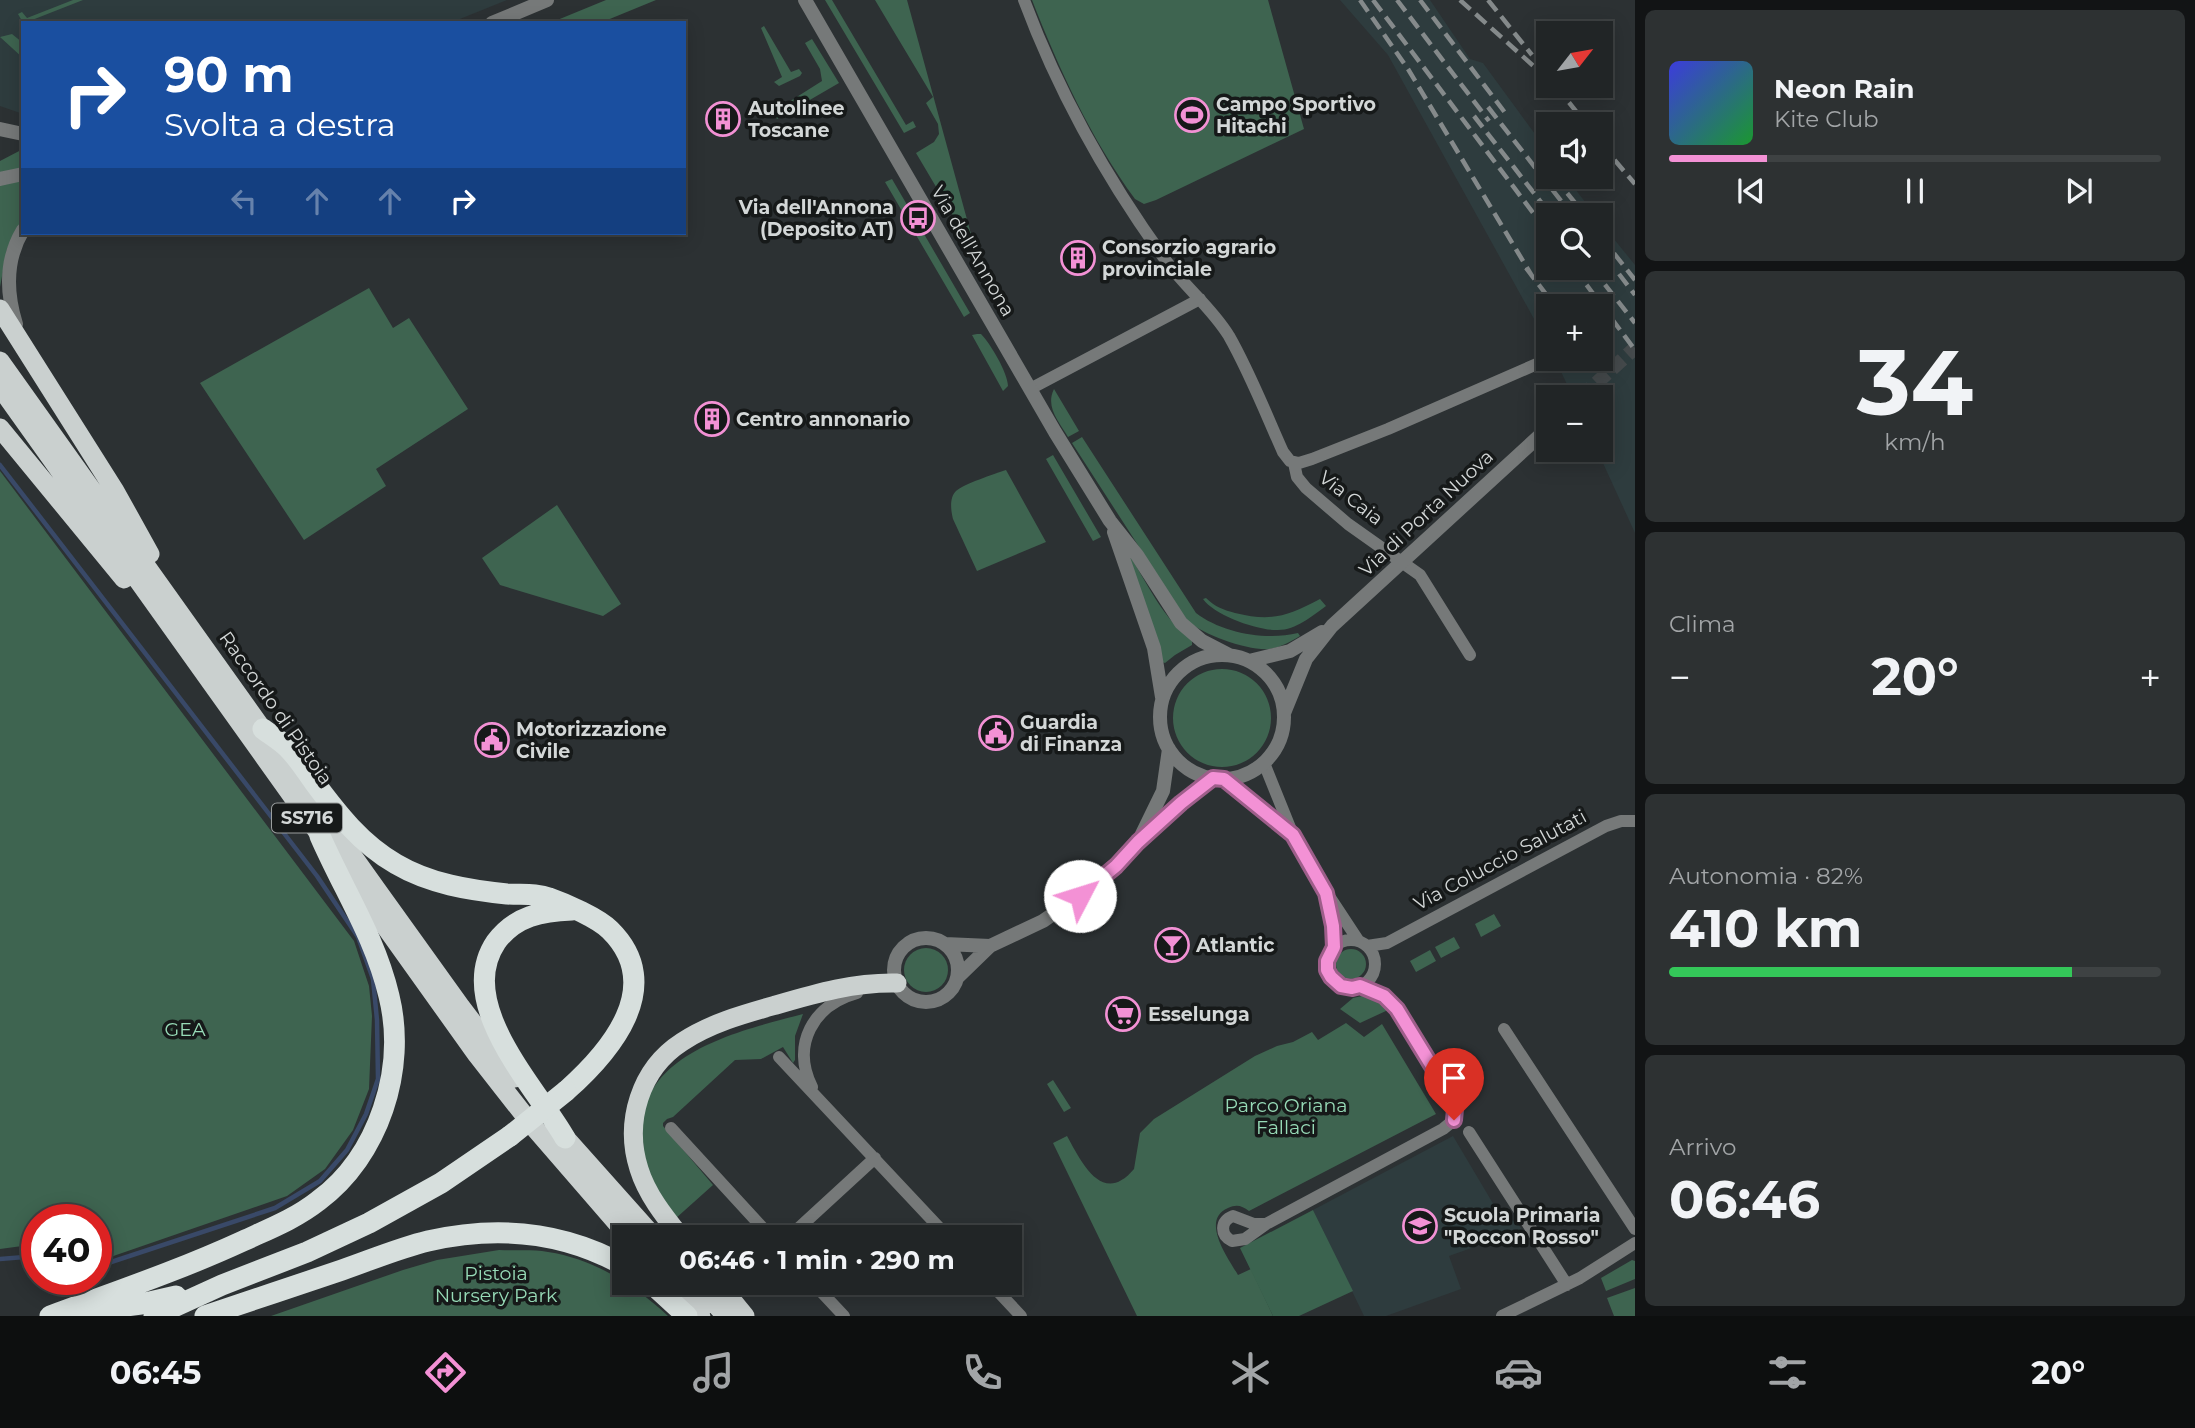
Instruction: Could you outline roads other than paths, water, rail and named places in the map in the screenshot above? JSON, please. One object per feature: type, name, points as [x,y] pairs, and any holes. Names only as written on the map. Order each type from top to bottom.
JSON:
[{"type":"highway","points":[[0,309],[132,519],[165,603]]},
{"type":"highway","name":"Raccordo di Pistoia","points":[[0,361],[320,836],[477,1055],[532,1125],[619,1225]]},
{"type":"highway","name":"Raccordo di Pistoia","points":[[0,387],[263,729],[461,1007],[518,1082],[643,1225]]},
{"type":"highway","points":[[0,428],[130,586],[165,603]]},
{"type":"highway","points":[[154,1316],[222,1284],[307,1252],[369,1223],[441,1183],[510,1136],[588,1072],[613,1043],[628,1012],[633,989],[631,965],[616,937],[603,924],[548,897],[473,890],[436,882],[396,864],[355,833],[291,751],[263,729]]},
{"type":"highway","points":[[52,1316],[205,1258],[291,1219],[321,1200],[335,1187],[367,1145],[385,1104],[392,1078],[394,1030],[390,1000],[368,932],[334,869],[320,836]]},
{"type":"highway","points":[[565,1138],[502,1042],[490,1014],[485,981],[492,950],[502,934],[532,915],[575,910]]},
{"type":"highway","points":[[673,1225],[649,1191],[639,1168],[633,1132],[639,1097],[646,1081],[664,1056],[698,1032],[730,1018],[858,984],[899,986]]},
{"type":"highway","points":[[205,1316],[400,1249],[453,1236],[535,1234],[575,1243],[612,1260]]},
{"type":"highway","points":[[52,1316],[141,1304],[222,1284]]},
{"type":"highway","points":[[664,1295],[687,1316]]},
{"type":"highway","points":[[681,1295],[701,1316]]},
{"type":"highway","points":[[707,1295],[726,1316]]},
{"type":"highway","points":[[728,1295],[745,1316]]},
{"type":"street","points":[[497,21],[547,0]]},
{"type":"street","name":"Via dell'Annona","points":[[805,0],[1030,389],[1110,521],[1137,555],[1181,623],[1202,641],[1261,668],[1280,694],[1284,713]]},
{"type":"street","name":"Via Caia","points":[[1024,0],[1055,75],[1103,168],[1168,264],[1214,315],[1233,344],[1283,453],[1294,463],[1297,477],[1348,524],[1420,575],[1470,655]]},
{"type":"street","points":[[0,129],[21,134]]},
{"type":"street","points":[[0,178],[21,174]]},
{"type":"street","points":[[21,234],[14,250],[8,282],[11,309],[22,342]]},
{"type":"street","points":[[1030,389],[1200,299]]},
{"type":"street","points":[[1294,463],[1312,459],[1388,429],[1536,364]]},
{"type":"street","name":"Via di Porta Nuova","points":[[1284,713],[1306,659],[1332,626],[1536,439]]},
{"type":"street","name":"Via dell'Annona","points":[[1110,521],[1154,648],[1162,700],[1161,725],[1169,749]]},
{"type":"street","name":"Via di Porta Nuova","points":[[1249,661],[1290,651],[1332,626]]},
{"type":"street","name":"Via dell'Annona","points":[[1162,700],[1175,677],[1191,663],[1212,656],[1229,655]]},
{"type":"street","points":[[957,978],[956,957],[945,944],[935,939],[925,937],[904,946],[894,965],[899,986],[915,1000],[933,1001],[946,995],[957,978],[990,946],[1043,921],[1080,896],[1116,866],[1181,803],[1219,779],[1248,774],[1264,763],[1279,743],[1284,713]]},
{"type":"street","points":[[1169,749],[1188,769],[1219,779],[1293,835]]},
{"type":"street","points":[[1138,842],[1163,791],[1169,749]]},
{"type":"street","points":[[1264,763],[1293,835],[1326,893],[1374,959]]},
{"type":"street","name":"Via Coluccio Salutati","points":[[1387,943],[1606,825],[1635,821]]},
{"type":"street","points":[[1326,893],[1332,913],[1334,947],[1327,961],[1327,970],[1338,984],[1345,987],[1360,986],[1384,996]]},
{"type":"street","points":[[1334,947],[1345,940],[1387,943]]},
{"type":"street","points":[[1266,1224],[1443,1129],[1454,1120],[1452,1099],[1397,1009],[1384,996],[1373,974],[1374,959],[1387,943]]},
{"type":"street","points":[[945,944],[990,946]]},
{"type":"street","points":[[1360,986],[1373,974]]},
{"type":"street","points":[[815,1093],[805,1070],[804,1052],[808,1034],[825,1009],[838,999],[899,986]]},
{"type":"street","points":[[1504,1029],[1635,1228]]},
{"type":"street","points":[[779,1057],[937,1225]]},
{"type":"street","points":[[671,1128],[760,1225]]},
{"type":"street","points":[[1469,1132],[1567,1285]]},
{"type":"street","points":[[802,1225],[874,1158]]},
{"type":"street","points":[[1502,1316],[1567,1285],[1635,1243]]},
{"type":"street","points":[[824,1295],[844,1316]]},
{"type":"street","points":[[1001,1295],[1021,1316]]},
{"type":"waterway","points":[[0,465],[317,876],[358,937],[373,979],[378,1079],[366,1114],[347,1150],[320,1181],[275,1208],[112,1262]]},
{"type":"waterway","points":[[0,1259],[21,1257]]},
{"type":"tunnel","points":[[1594,385],[1635,348]]},
{"type":"railway","points":[[1360,0],[1408,69],[1532,276]]},
{"type":"railway","points":[[1373,0],[1536,217]]},
{"type":"railway","points":[[1397,0],[1489,121]]},
{"type":"railway","points":[[1420,0],[1506,114]]},
{"type":"railway","points":[[1460,0],[1536,68]]},
{"type":"railway","points":[[1488,0],[1532,55]]},
{"type":"railway","points":[[1565,98],[1577,112]]},
{"type":"railway","points":[[1488,107],[1563,203]]},
{"type":"railway","points":[[1474,116],[1542,203]]},
{"type":"railway","points":[[1613,158],[1635,184]]},
{"type":"railway","points":[[1564,189],[1575,203]]},
{"type":"railway","points":[[1613,252],[1635,280]]},
{"type":"railway","points":[[1526,268],[1546,294]]},
{"type":"railway","points":[[1619,274],[1635,295]]},
{"type":"railway","points":[[1583,280],[1635,350]]},
{"type":"railway","points":[[1601,280],[1635,323]]},
{"type":"place","name":"Campo Sportivo Hitachi","points":[[1192,115]]},
{"type":"place","name":"Autolinee Toscane","points":[[723,119]]},
{"type":"place","name":"Via dell'Annona (Deposito AT)","points":[[918,218]]},
{"type":"place","name":"Consorzio agrario provinciale","points":[[1078,258]]},
{"type":"place","name":"Centro annonario","points":[[712,419]]},
{"type":"place","name":"Guardia di Finanza","points":[[996,733]]},
{"type":"place","name":"Motorizzazione Civile","points":[[492,740]]},
{"type":"place","name":"Atlantic","points":[[1172,945]]},
{"type":"place","name":"Esselunga","points":[[1123,1014]]},
{"type":"place","name":"Scuola Primaria \"Roccon Rosso\"","points":[[1420,1226]]},
{"type":"park label","name":"GEA","points":[[185,1029]]},
{"type":"park label","name":"Parco Oriana Fallaci","points":[[1286,1116]]},
{"type":"park label","name":"Pistoia Nursery Park","points":[[496,1284]]}]
